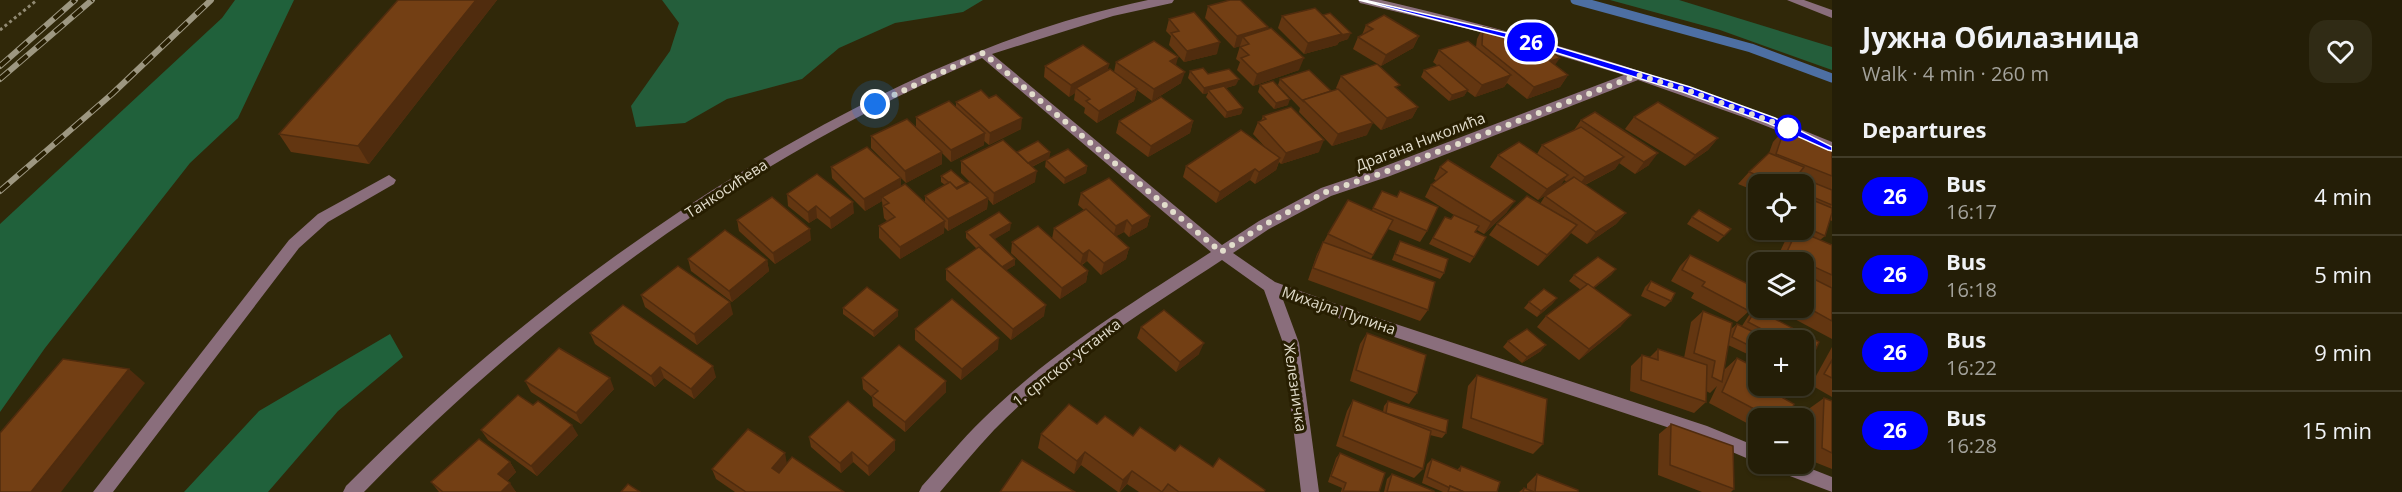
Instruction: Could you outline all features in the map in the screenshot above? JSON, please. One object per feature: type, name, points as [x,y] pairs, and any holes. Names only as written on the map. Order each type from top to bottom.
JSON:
[{"type":"street","name":"Танкосићева","points":[[352,492],[391,450],[460,385],[556,307],[637,246],[780,153],[916,83],[983,53],[1106,14],[1168,0]]},
{"type":"street","points":[[1364,0],[1488,30],[1686,90],[1772,121],[1832,147]]},
{"type":"street","points":[[1793,0],[1832,14]]},
{"type":"street","name":"Михајла Пупина","points":[[983,53],[1221,252],[1270,286],[1352,316],[1691,428],[1748,451]]},
{"type":"street","name":"Драгана Николића","points":[[1221,252],[1264,225],[1326,192],[1385,172],[1638,75]]},
{"type":"street","points":[[102,492],[294,244],[323,218],[389,180]]},
{"type":"street","name":"1. српског устанка","points":[[927,492],[989,424],[1048,372],[1100,332],[1221,252]]},
{"type":"street","name":"Железничка","points":[[1270,286],[1291,343],[1310,492]]},
{"type":"street","points":[[1805,474],[1832,485]]},
{"type":"path","points":[[0,30],[37,0]]},
{"type":"green space","points":[[235,0],[294,0],[238,118],[190,163],[45,348],[0,412],[0,224],[222,18]]},
{"type":"green space","points":[[662,0],[983,0],[963,12],[895,23],[839,48],[802,79],[727,99],[685,123],[636,127],[631,106],[670,51],[679,23]]},
{"type":"green space","points":[[1610,0],[1679,0],[1832,47],[1832,70],[1720,30]]},
{"type":"green space","points":[[390,334],[403,357],[338,411],[268,492],[184,492],[259,411]]},
{"type":"building","points":[[398,0],[476,0],[358,146],[279,134]]},
{"type":"building","points":[[1230,0],[1240,0],[1268,27],[1237,36],[1208,6]]},
{"type":"building","points":[[1315,8],[1342,34],[1308,43],[1282,16]]},
{"type":"building","points":[[1194,12],[1220,42],[1187,51],[1171,33],[1179,31],[1169,19]]},
{"type":"building","points":[[1330,13],[1351,33],[1341,35],[1323,15]]},
{"type":"building","points":[[1384,15],[1419,36],[1386,55],[1358,37],[1373,29],[1366,25]]},
{"type":"building","points":[[1483,27],[1512,34],[1528,46],[1539,42],[1560,58],[1550,61],[1568,75],[1534,87],[1482,45]]},
{"type":"building","points":[[1271,28],[1304,58],[1257,74],[1241,58],[1249,55],[1240,47],[1249,44],[1243,37]]},
{"type":"building","points":[[1154,41],[1178,57],[1170,61],[1185,72],[1154,89],[1116,62]]},
{"type":"building","points":[[1468,41],[1511,75],[1482,85],[1439,50]]},
{"type":"building","points":[[1083,45],[1109,64],[1071,85],[1045,66]]},
{"type":"building","points":[[1377,64],[1400,85],[1395,87],[1418,107],[1387,118],[1341,76]]},
{"type":"building","points":[[1439,65],[1468,90],[1452,95],[1424,70]]},
{"type":"building","points":[[1203,68],[1208,74],[1229,69],[1239,79],[1204,88],[1190,71]]},
{"type":"building","points":[[1110,69],[1137,89],[1099,111],[1086,101],[1090,99],[1076,88]]},
{"type":"building","points":[[1309,70],[1331,91],[1303,101],[1280,79]]},
{"type":"building","points":[[1273,81],[1290,99],[1276,103],[1260,85]]},
{"type":"building","points":[[1224,86],[1243,108],[1227,112],[1208,90]]},
{"type":"building","points":[[1338,89],[1373,123],[1338,134],[1303,100]]},
{"type":"building","points":[[981,90],[989,98],[996,95],[1022,118],[990,133],[956,102]]},
{"type":"building","points":[[1161,97],[1193,121],[1151,146],[1119,121]]},
{"type":"building","points":[[949,101],[985,133],[951,150],[916,117]]},
{"type":"building","points":[[1658,102],[1718,138],[1695,155],[1634,117]]},
{"type":"building","points":[[1291,107],[1324,140],[1286,153],[1258,122],[1266,119],[1263,116]]},
{"type":"building","points":[[1595,112],[1658,153],[1644,162],[1581,120]]},
{"type":"building","points":[[907,119],[942,152],[905,171],[871,136]]},
{"type":"building","points":[[1581,127],[1624,157],[1585,177],[1542,145]]},
{"type":"building","points":[[1241,130],[1280,158],[1259,172],[1255,169],[1220,192],[1186,166]]},
{"type":"building","points":[[1784,130],[1832,148],[1832,176],[1776,154]]},
{"type":"building","points":[[1003,140],[1037,171],[994,193],[961,161]]},
{"type":"building","points":[[1038,141],[1050,152],[1028,163],[1017,152]]},
{"type":"building","points":[[1519,142],[1568,175],[1547,189],[1498,155]]},
{"type":"building","points":[[867,147],[901,178],[864,199],[831,167]]},
{"type":"building","points":[[1068,149],[1087,166],[1065,178],[1046,160]]},
{"type":"building","points":[[1769,153],[1804,167],[1799,174],[1749,172]]},
{"type":"building","points":[[1448,160],[1515,201],[1491,222],[1431,185],[1447,172],[1440,167]]},
{"type":"building","points":[[951,170],[966,183],[956,188],[941,176]]},
{"type":"building","points":[[817,174],[853,202],[830,218],[816,206],[808,212],[787,194]]},
{"type":"building","points":[[1574,177],[1626,213],[1596,232],[1545,196]]},
{"type":"building","points":[[1109,178],[1150,216],[1132,226],[1127,220],[1116,226],[1081,193]]},
{"type":"building","points":[[950,182],[957,189],[970,182],[988,198],[948,219],[925,196]]},
{"type":"building","points":[[1814,183],[1832,190],[1832,205],[1814,198]]},
{"type":"building","points":[[905,184],[945,221],[900,247],[879,226],[895,217],[883,206],[889,203],[882,197]]},
{"type":"building","points":[[1382,191],[1397,197],[1400,191],[1438,207],[1427,231],[1373,208]]},
{"type":"building","points":[[1527,196],[1577,225],[1547,255],[1497,224]]},
{"type":"building","points":[[772,197],[810,229],[773,253],[737,220]]},
{"type":"building","points":[[1348,200],[1393,220],[1373,255],[1328,234]]},
{"type":"building","points":[[1814,201],[1832,208],[1825,236],[1814,231]]},
{"type":"building","points":[[1086,209],[1129,248],[1104,263],[1089,250],[1083,254],[1054,228]]},
{"type":"building","points":[[1699,210],[1731,229],[1724,236],[1692,217]]},
{"type":"building","points":[[999,212],[1011,223],[990,235],[1015,259],[1002,267],[966,232]]},
{"type":"building","points":[[1454,215],[1479,226],[1475,232],[1486,237],[1474,257],[1433,238],[1445,217],[1451,219]]},
{"type":"building","points":[[1038,226],[1088,271],[1062,288],[1012,242]]},
{"type":"building","points":[[725,230],[767,260],[729,291],[688,259]]},
{"type":"building","points":[[1814,237],[1832,245],[1832,275],[1814,267],[1814,252],[1787,252],[1792,240],[1814,240]]},
{"type":"building","points":[[1400,241],[1448,259],[1444,273],[1395,254]]},
{"type":"building","points":[[1323,242],[1435,282],[1428,310],[1313,268]]},
{"type":"building","points":[[979,247],[1046,305],[1013,329],[946,269]]},
{"type":"building","points":[[1690,255],[1748,284],[1748,310],[1702,286],[1705,282],[1682,270]]},
{"type":"building","points":[[1598,257],[1616,269],[1593,288],[1574,275]]},
{"type":"building","points":[[678,266],[730,302],[694,334],[641,295]]},
{"type":"building","points":[[1814,279],[1832,288],[1832,321],[1814,311]]},
{"type":"building","points":[[1651,281],[1675,293],[1671,301],[1647,290]]},
{"type":"building","points":[[1588,284],[1631,315],[1589,349],[1546,316]]},
{"type":"building","points":[[867,287],[898,310],[873,331],[843,308]]},
{"type":"building","points":[[1544,289],[1557,298],[1541,311],[1529,302]]},
{"type":"building","points":[[952,299],[999,338],[962,369],[915,329]]},
{"type":"building","points":[[623,305],[713,366],[691,389],[660,367],[651,376],[590,333]]},
{"type":"building","points":[[1164,310],[1204,343],[1180,362],[1141,327]]},
{"type":"building","points":[[1703,311],[1732,323],[1722,382],[1712,377],[1715,361],[1694,353]]},
{"type":"building","points":[[1750,318],[1773,318],[1796,330],[1763,330],[1748,322]]},
{"type":"building","points":[[1737,324],[1749,330],[1748,345],[1732,337]]},
{"type":"building","points":[[1527,329],[1546,345],[1527,357],[1508,341]]},
{"type":"building","points":[[1367,333],[1426,355],[1417,393],[1356,370]]},
{"type":"building","points":[[1814,339],[1819,342],[1814,353]]},
{"type":"building","points":[[899,345],[946,381],[905,422],[872,396],[878,391],[862,378]]},
{"type":"building","points":[[559,348],[610,378],[576,413],[525,381]]},
{"type":"building","points":[[1658,349],[1707,365],[1706,402],[1641,380],[1642,355],[1658,360]]},
{"type":"building","points":[[1737,358],[1748,364],[1748,396],[1784,396],[1783,398],[1794,404],[1793,408],[1752,408],[1722,392]]},
{"type":"building","points":[[63,359],[129,369],[31,492],[0,492],[0,433]]},
{"type":"building","points":[[1832,360],[1832,378],[1824,374]]},
{"type":"building","points":[[1477,375],[1547,399],[1543,444],[1471,418]]},
{"type":"building","points":[[518,395],[533,405],[538,401],[572,425],[531,466],[481,430]]},
{"type":"building","points":[[1824,398],[1832,401],[1832,453],[1822,448]]},
{"type":"building","points":[[1353,400],[1431,431],[1423,469],[1343,436]]},
{"type":"building","points":[[848,401],[895,440],[868,466],[852,452],[840,463],[809,437]]},
{"type":"building","points":[[1388,401],[1448,420],[1446,433],[1386,413]]},
{"type":"building","points":[[1069,404],[1097,424],[1105,416],[1133,436],[1140,427],[1175,451],[1180,445],[1213,467],[1219,458],[1265,490],[1264,492],[1179,492],[1168,484],[1162,492],[1132,471],[1123,480],[1085,452],[1077,461],[1041,434]]},
{"type":"building","points":[[1671,424],[1733,446],[1734,489],[1670,465]]},
{"type":"building","points":[[748,429],[785,453],[772,468],[779,473],[792,457],[844,492],[746,492],[712,469]]},
{"type":"building","points":[[479,439],[510,462],[498,474],[510,483],[501,492],[443,492],[431,482]]},
{"type":"building","points":[[1340,453],[1385,473],[1379,492],[1343,491],[1346,483],[1331,476]]},
{"type":"building","points":[[1432,459],[1460,471],[1461,466],[1500,482],[1497,492],[1464,492],[1427,477]]},
{"type":"building","points":[[1022,460],[1075,492],[1000,492]]},
{"type":"building","points":[[1392,474],[1434,491],[1434,492],[1387,492]]},
{"type":"building","points":[[1537,474],[1578,490],[1578,492],[1535,492]]},
{"type":"building","points":[[628,484],[640,492],[621,492]]},
{"type":"building","points":[[1450,486],[1464,492],[1448,492]]},
{"type":"waterway","points":[[1575,0],[1751,48],[1832,78]]},
{"type":"railway","points":[[0,66],[75,0]]},
{"type":"railway","points":[[0,79],[92,0]]},
{"type":"railway","points":[[0,191],[112,94],[211,0]]},
{"type":"bus line","name":"26","points":[[1364,0],[1521,39],[1686,90],[1772,121],[1832,147]]},
{"type":"route","points":[[875,104],[983,53],[1221,252],[1264,225],[1326,192],[1385,172],[1638,75],[1792,129],[1788,128]]}]
